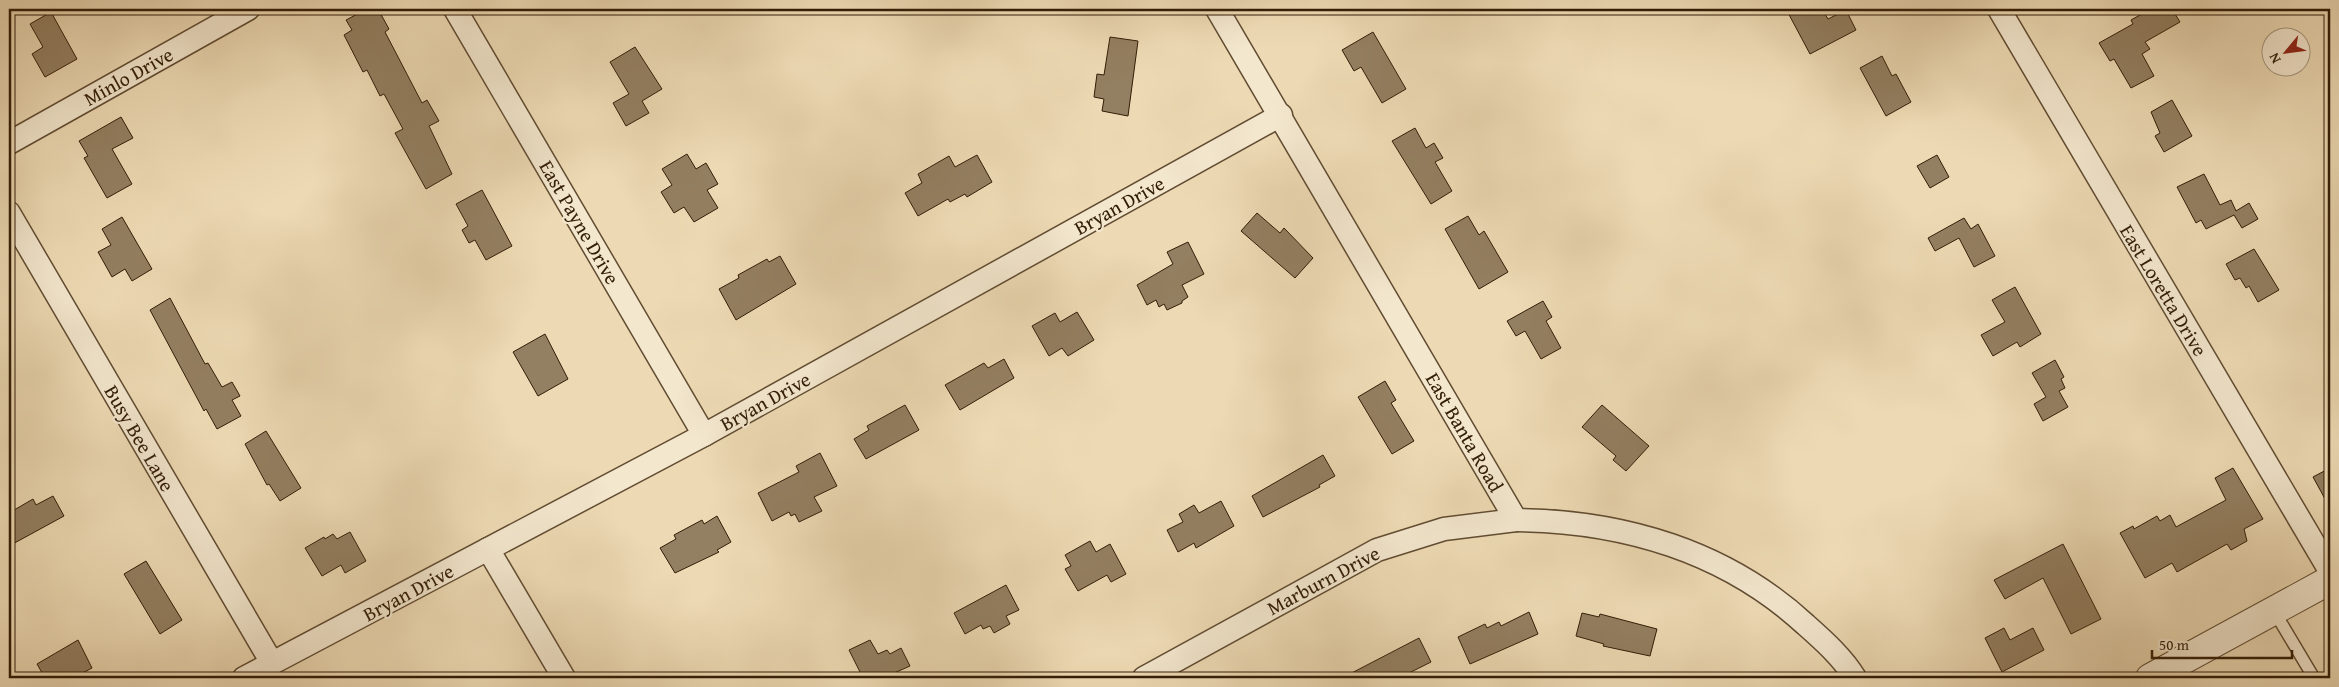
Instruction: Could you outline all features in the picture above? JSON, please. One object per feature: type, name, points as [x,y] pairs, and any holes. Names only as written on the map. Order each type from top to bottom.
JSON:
[{"type":"street","name":"Minlo Drive","points":[[9,143],[248,9]]},
{"type":"street","name":"East Payne Drive","points":[[455,9],[704,435]]},
{"type":"street","name":"East Banta Road","points":[[1218,9],[1516,520]]},
{"type":"street","name":"East Loretta Drive","points":[[1999,9],[2330,571]]},
{"type":"street","name":"Bryan Drive","points":[[244,678],[704,435],[1281,115]]},
{"type":"street","name":"Busy Bee Lane","points":[[9,213],[272,663]]},
{"type":"street","name":"Marburn Drive","points":[[1144,678],[1377,550],[1444,529],[1516,520]]},
{"type":"street","points":[[1516,520],[1551,520],[1629,532],[1662,541],[1711,560],[1749,580],[1785,605],[1829,646],[1854,678]]},
{"type":"street","points":[[488,550],[564,678]]},
{"type":"street","points":[[2150,678],[2330,580]]},
{"type":"lane","points":[[2274,610],[2314,678]]},
{"type":"building","points":[[367,9],[378,9],[389,29],[385,32],[422,103],[427,100],[439,121],[429,126],[452,174],[426,189],[395,133],[403,129],[384,94],[380,96],[367,70],[363,72],[344,35],[352,30],[346,20]]},
{"type":"building","points":[[1786,9],[1822,9],[1828,19],[1846,10],[1856,30],[1810,54]]},
{"type":"building","points":[[2151,9],[2172,9],[2180,22],[2145,42],[2150,49],[2142,54],[2154,76],[2131,88],[2114,59],[2110,61],[2099,43],[2133,24],[2131,20]]},
{"type":"building","points":[[51,12],[77,59],[45,77],[32,54],[43,47],[30,24]]},
{"type":"building","points":[[1373,32],[1406,89],[1382,103],[1361,67],[1354,71],[1342,50]]},
{"type":"building","points":[[1110,37],[1138,41],[1128,116],[1102,111],[1104,99],[1094,97],[1097,74],[1104,75]]},
{"type":"building","points":[[635,47],[662,89],[642,101],[649,113],[626,126],[613,103],[629,94],[610,62]]},
{"type":"building","points":[[1882,56],[1892,76],[1896,74],[1911,102],[1886,116],[1860,68]]},
{"type":"building","points":[[2172,100],[2192,136],[2164,152],[2155,136],[2160,133],[2151,112]]},
{"type":"building","points":[[121,117],[133,138],[112,149],[132,184],[107,198],[84,158],[88,156],[79,141]]},
{"type":"building","points":[[1415,128],[1426,148],[1434,143],[1443,158],[1435,162],[1452,191],[1431,204],[1392,141]]},
{"type":"building","points":[[687,154],[696,169],[706,163],[718,184],[707,190],[718,208],[694,222],[684,207],[674,213],[661,192],[672,185],[662,169]]},
{"type":"building","points":[[977,155],[992,182],[967,197],[965,194],[950,202],[948,199],[918,216],[905,193],[922,183],[918,174],[949,156],[955,167]]},
{"type":"building","points":[[1937,155],[1949,177],[1930,188],[1917,166]]},
{"type":"building","points":[[2204,174],[2220,205],[2231,200],[2236,211],[2249,203],[2258,219],[2242,228],[2234,215],[2206,229],[2201,220],[2196,223],[2177,187]]},
{"type":"building","points":[[482,190],[512,246],[486,260],[475,240],[469,243],[462,230],[468,226],[456,204]]},
{"type":"building","points":[[1257,213],[1280,233],[1284,228],[1313,258],[1295,278],[1241,231]]},
{"type":"building","points":[[1468,216],[1479,235],[1484,231],[1508,272],[1479,289],[1445,229]]},
{"type":"building","points":[[122,217],[152,269],[132,281],[125,269],[112,277],[98,252],[111,245],[102,229]]},
{"type":"building","points":[[1964,218],[1971,229],[1978,224],[1995,256],[1974,267],[1959,238],[1935,251],[1928,238]]},
{"type":"building","points":[[1188,242],[1204,274],[1182,285],[1188,297],[1182,303],[1167,310],[1164,304],[1159,307],[1156,300],[1147,305],[1137,285],[1173,264],[1167,252]]},
{"type":"building","points":[[2254,249],[2279,290],[2258,302],[2249,286],[2246,288],[2240,278],[2235,280],[2226,264]]},
{"type":"building","points":[[780,256],[796,284],[736,320],[719,289],[739,278],[738,275],[767,259],[769,262]]},
{"type":"building","points":[[2015,287],[2041,334],[2020,347],[2017,342],[1993,356],[1981,335],[2005,322],[1992,300]]},
{"type":"building","points":[[170,298],[205,364],[208,363],[222,387],[232,382],[240,396],[232,400],[241,416],[217,429],[206,409],[204,411],[150,310]]},
{"type":"building","points":[[1543,301],[1552,317],[1546,321],[1561,348],[1541,359],[1525,331],[1516,336],[1507,321]]},
{"type":"building","points":[[1077,312],[1094,340],[1068,356],[1062,348],[1049,356],[1032,326],[1055,313],[1060,322]]},
{"type":"building","points":[[545,334],[568,379],[538,396],[513,352]]},
{"type":"building","points":[[1004,359],[1014,378],[960,410],[945,385],[984,363],[988,368]]},
{"type":"building","points":[[2055,360],[2064,377],[2061,379],[2065,388],[2059,391],[2068,407],[2043,421],[2034,404],[2046,397],[2032,373]]},
{"type":"building","points":[[1385,381],[1396,400],[1391,403],[1414,441],[1392,454],[1358,397]]},
{"type":"building","points":[[905,405],[919,430],[866,459],[854,439],[869,430],[867,426]]},
{"type":"building","points":[[1602,405],[1649,446],[1626,471],[1613,460],[1616,456],[1582,427]]},
{"type":"building","points":[[266,431],[301,488],[280,501],[269,484],[267,485],[245,444]]},
{"type":"building","points":[[820,453],[837,486],[814,497],[822,511],[799,522],[795,514],[791,516],[789,512],[772,521],[758,493],[799,472],[796,466]]},
{"type":"building","points":[[1323,455],[1335,476],[1319,485],[1320,487],[1263,517],[1252,496]]},
{"type":"building","points":[[2233,468],[2263,519],[2244,529],[2247,541],[2231,550],[2227,544],[2177,572],[2172,563],[2145,578],[2120,533],[2133,526],[2134,529],[2157,516],[2160,521],[2170,515],[2176,527],[2226,500],[2215,478]]},
{"type":"building","points":[[2330,468],[2330,508],[2313,477]]},
{"type":"building","points":[[53,496],[64,516],[9,546],[9,513],[33,499],[36,505]]},
{"type":"building","points":[[1221,501],[1234,526],[1196,548],[1194,543],[1178,552],[1167,530],[1183,522],[1179,514],[1194,505],[1199,513]]},
{"type":"building","points":[[717,516],[731,542],[717,550],[719,552],[675,573],[660,548],[676,539],[674,535],[702,520],[704,524]]},
{"type":"building","points":[[350,532],[366,561],[345,573],[341,565],[322,576],[305,548],[324,537],[325,539],[333,534],[337,539]]},
{"type":"building","points":[[1090,541],[1096,552],[1110,544],[1126,574],[1111,582],[1107,575],[1078,591],[1065,569],[1071,566],[1065,555]]},
{"type":"building","points":[[2063,544],[2101,619],[2071,634],[2043,578],[2005,599],[1994,580]]},
{"type":"building","points":[[146,561],[182,620],[160,634],[124,574]]},
{"type":"building","points":[[1006,585],[1019,610],[1006,616],[1010,624],[994,633],[990,626],[983,629],[981,625],[965,634],[954,613]]},
{"type":"building","points":[[1529,612],[1538,634],[1470,664],[1458,637],[1485,624],[1487,628],[1499,622],[1501,626]]},
{"type":"building","points":[[1582,613],[1599,617],[1600,614],[1657,629],[1650,656],[1603,646],[1604,644],[1576,636]]},
{"type":"building","points":[[2004,628],[2010,640],[2033,628],[2044,650],[2002,672],[1985,638]]},
{"type":"building","points":[[1419,638],[1431,662],[1399,678],[1342,678]]},
{"type":"building","points":[[78,640],[92,668],[73,678],[45,678],[37,664]]},
{"type":"building","points":[[870,640],[878,654],[887,650],[890,654],[901,648],[910,666],[883,678],[863,678],[849,650]]}]
